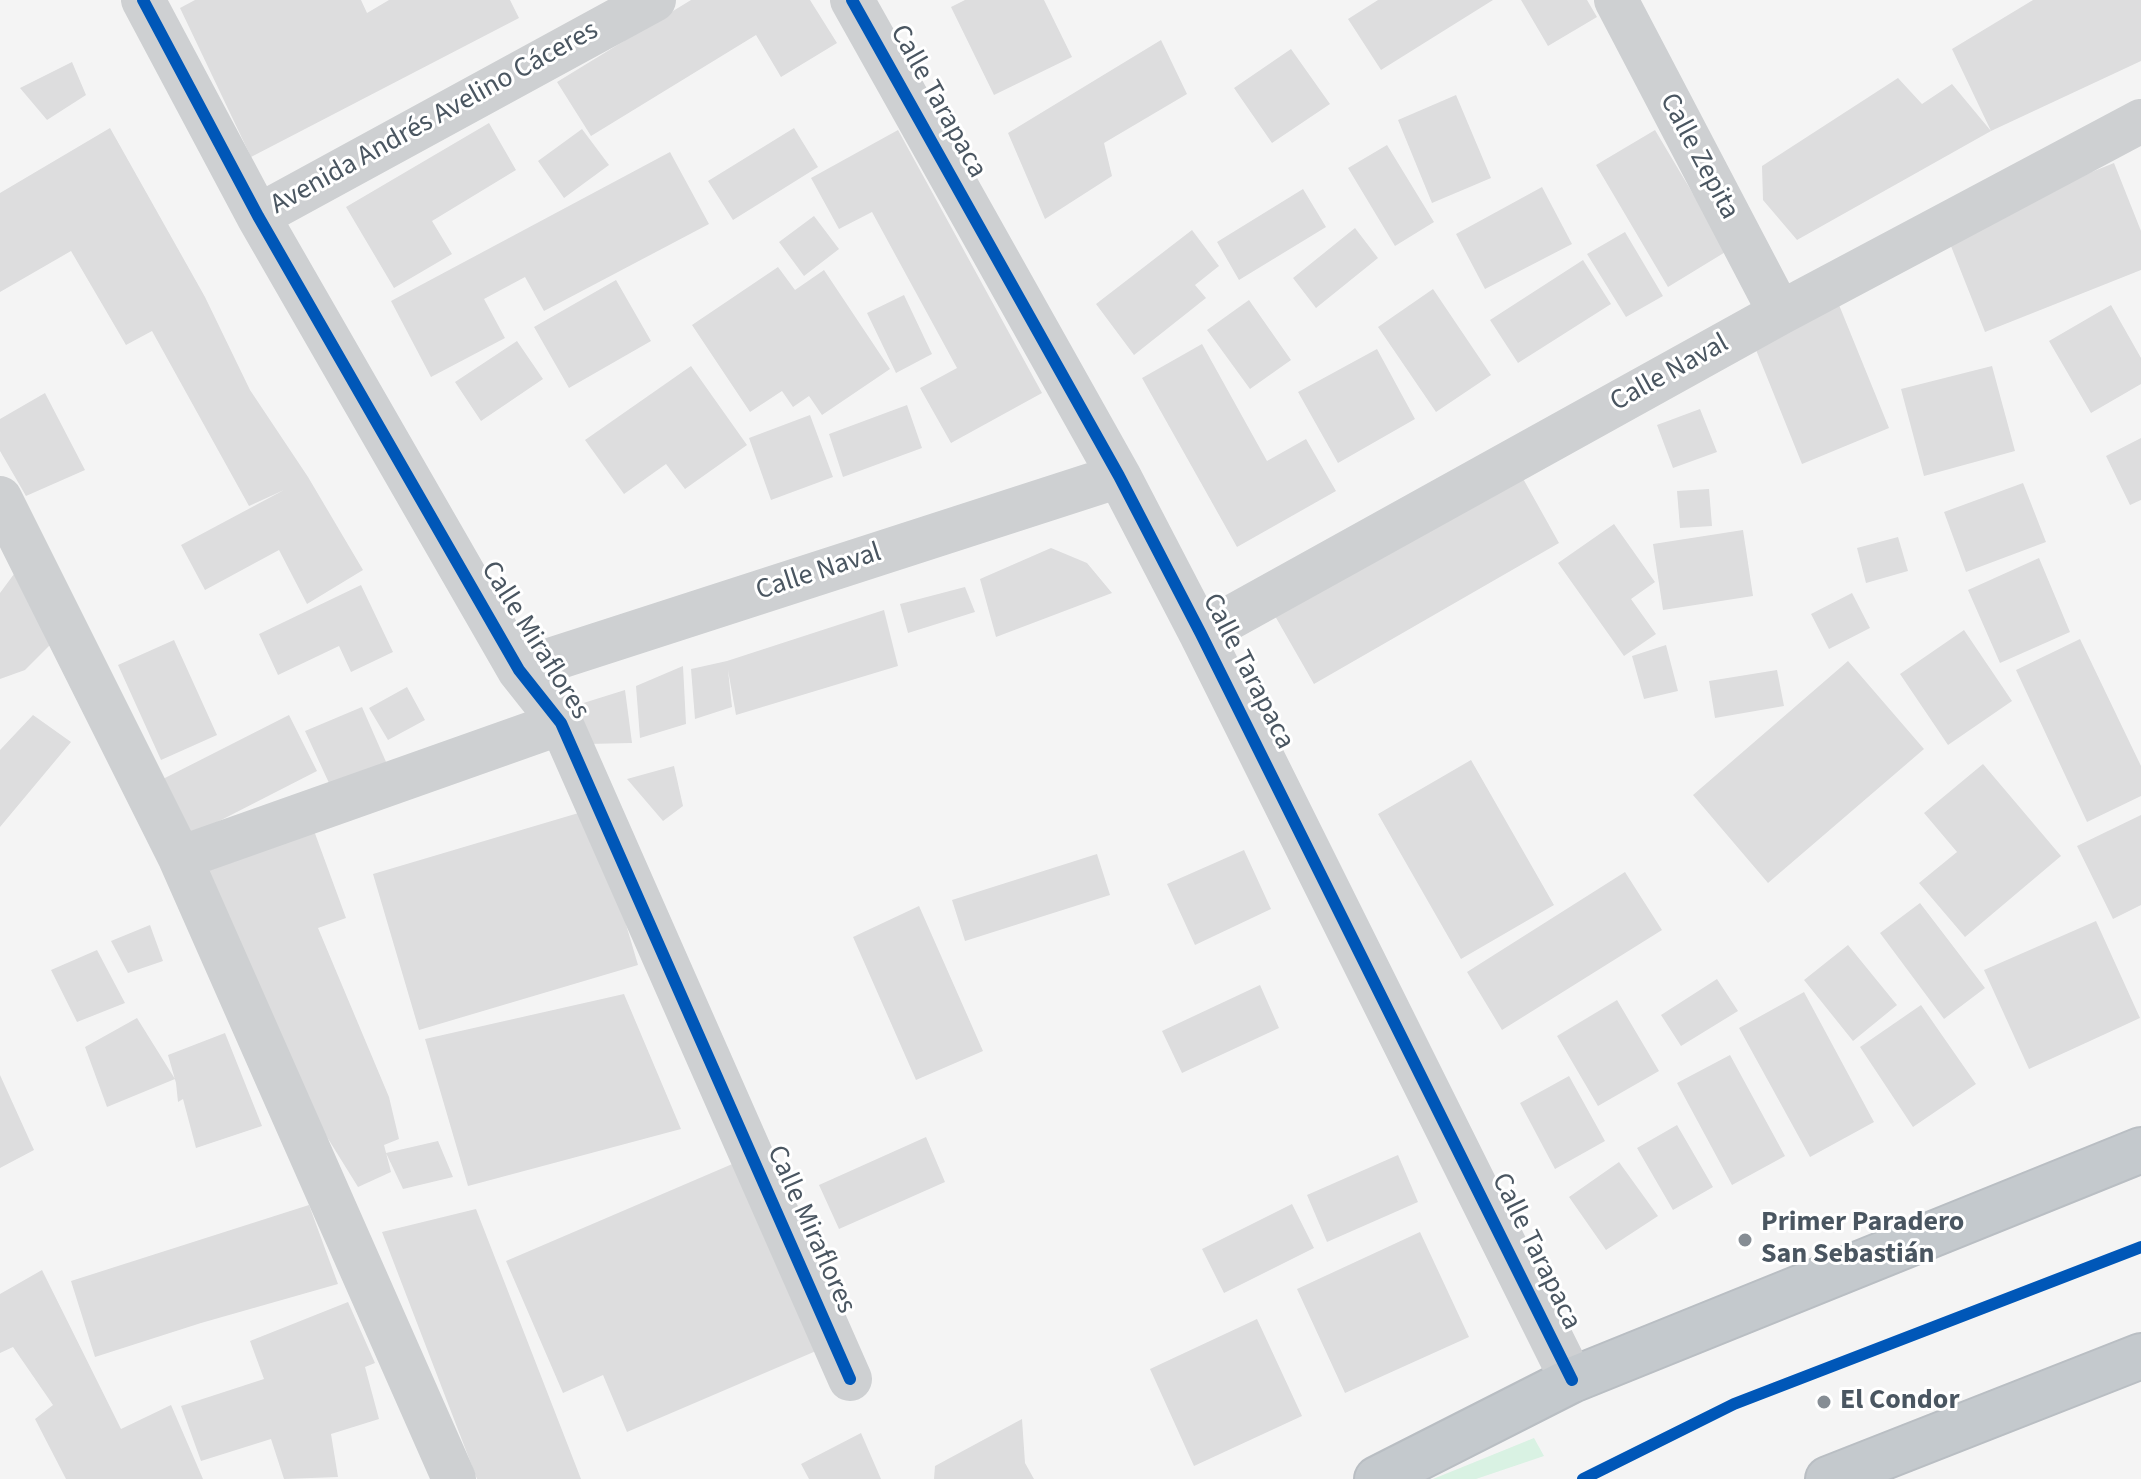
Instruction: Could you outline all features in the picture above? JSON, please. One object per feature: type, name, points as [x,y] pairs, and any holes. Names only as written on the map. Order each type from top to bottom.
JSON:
[{"type":"highway","points":[[1377,1479],[1572,1380],[2141,1150]]},
{"type":"highway","points":[[1828,1479],[2141,1356]]},
{"type":"street","name":"Calle Miraflores","points":[[143,0],[258,216],[519,670],[561,723],[850,1379]]},
{"type":"street","name":"Avenida Andrés Avelino Cáceres","points":[[258,216],[654,0]]},
{"type":"street","name":"Calle Tarapaca","points":[[852,0],[1119,476],[1201,634],[1572,1380]]},
{"type":"street","name":"Calle Zepita","points":[[1616,0],[1780,313]]},
{"type":"street","name":"Calle Naval","points":[[1201,634],[1780,313],[2141,121]]},
{"type":"street","name":"Calle Naval","points":[[519,670],[1119,476]]},
{"type":"street","points":[[0,498],[180,858],[454,1479]]},
{"type":"street","points":[[180,858],[561,723]]},
{"type":"green space","points":[[1534,1438],[1544,1456],[1476,1479],[1433,1479]]},
{"type":"building","points":[[195,0],[361,0],[367,13],[389,0],[510,0],[519,18],[251,157],[180,8]]},
{"type":"building","points":[[691,0],[810,0],[837,43],[781,77],[756,35],[591,136],[557,82]]},
{"type":"building","points":[[965,0],[1044,0],[1072,57],[994,95],[951,7]]},
{"type":"building","points":[[1378,0],[1493,0],[1381,70],[1348,19]]},
{"type":"building","points":[[1521,0],[1587,0],[1597,17],[1548,46]]},
{"type":"building","points":[[2033,0],[2141,0],[2141,61],[1991,131],[1952,49]]},
{"type":"building","points":[[1161,40],[1187,94],[1104,143],[1112,176],[1045,219],[1008,133]]},
{"type":"building","points":[[1291,49],[1330,104],[1272,143],[1234,88]]},
{"type":"building","points":[[72,62],[86,95],[47,120],[20,88]]},
{"type":"building","points":[[1898,78],[1922,104],[1952,84],[1991,131],[1797,240],[1763,200],[1762,166]]},
{"type":"building","points":[[1456,95],[1491,178],[1432,203],[1398,120]]},
{"type":"building","points":[[489,123],[516,170],[432,221],[452,254],[394,288],[346,207]]},
{"type":"building","points":[[110,128],[205,297],[250,390],[308,477],[363,570],[307,604],[279,550],[205,590],[181,545],[284,490],[249,506],[152,331],[126,345],[71,251],[0,292],[0,193]]},
{"type":"building","points":[[794,128],[818,167],[733,220],[708,181]]},
{"type":"building","points":[[582,129],[609,165],[564,198],[538,161]]},
{"type":"building","points":[[898,130],[1042,393],[951,443],[920,388],[957,368],[872,212],[839,229],[811,178]]},
{"type":"building","points":[[1655,130],[1727,251],[1668,287],[1596,165]]},
{"type":"building","points":[[1387,145],[1434,222],[1395,246],[1348,168]]},
{"type":"building","points":[[670,152],[709,224],[544,311],[525,277],[484,299],[505,338],[431,377],[391,301]]},
{"type":"building","points":[[2114,163],[2141,231],[2141,270],[1985,332],[1945,231]]},
{"type":"building","points":[[1542,187],[1572,244],[1485,289],[1456,234]]},
{"type":"building","points":[[1303,189],[1326,227],[1239,280],[1217,242]]},
{"type":"building","points":[[814,216],[839,249],[804,276],[779,242]]},
{"type":"building","points":[[1355,228],[1378,258],[1316,308],[1293,278]]},
{"type":"building","points":[[1192,230],[1219,266],[1195,285],[1206,298],[1134,355],[1096,304]]},
{"type":"building","points":[[1625,232],[1663,296],[1626,317],[1587,254]]},
{"type":"building","points":[[1583,260],[1611,304],[1518,363],[1490,320]]},
{"type":"building","points":[[778,267],[795,290],[824,270],[890,369],[822,415],[809,396],[793,407],[782,391],[750,412],[692,325]]},
{"type":"building","points":[[616,280],[651,341],[569,388],[534,327]]},
{"type":"building","points":[[1433,289],[1491,375],[1436,412],[1378,327]]},
{"type":"building","points":[[904,295],[932,354],[896,373],[867,313]]},
{"type":"building","points":[[1249,300],[1291,360],[1250,389],[1207,330]]},
{"type":"building","points":[[1837,300],[1889,428],[1802,464],[1750,335]]},
{"type":"building","points":[[2111,305],[2141,358],[2141,384],[2091,413],[2049,341]]},
{"type":"building","points":[[517,341],[543,379],[481,421],[455,382]]},
{"type":"building","points":[[1202,344],[1267,461],[1306,439],[1336,491],[1237,547],[1142,378]]},
{"type":"building","points":[[1377,349],[1415,419],[1338,463],[1298,392]]},
{"type":"building","points":[[691,366],[747,445],[685,489],[666,464],[624,494],[585,440]]},
{"type":"building","points":[[1992,366],[2015,451],[1924,476],[1901,389]]},
{"type":"building","points":[[45,393],[85,470],[26,496],[0,451],[0,419]]},
{"type":"building","points":[[907,405],[922,448],[843,477],[829,434]]},
{"type":"building","points":[[1700,409],[1717,452],[1673,468],[1657,425]]},
{"type":"building","points":[[810,415],[833,477],[771,500],[749,438]]},
{"type":"building","points":[[2141,438],[2141,500],[2130,505],[2106,456]]},
{"type":"building","points":[[1521,475],[1559,543],[1314,684],[1275,616]]},
{"type":"building","points":[[2023,483],[2046,542],[1966,572],[1944,512]]},
{"type":"building","points":[[1709,489],[1712,526],[1680,528],[1677,491]]},
{"type":"building","points":[[1614,524],[1655,582],[1631,599],[1656,634],[1624,656],[1558,563]]},
{"type":"building","points":[[1743,530],[1753,596],[1663,610],[1653,544]]},
{"type":"building","points":[[1898,537],[1908,571],[1866,583],[1857,548]]},
{"type":"building","points":[[1051,548],[1087,563],[1112,593],[996,637],[980,579]]},
{"type":"building","points":[[2039,558],[2070,632],[2000,663],[1968,590]]},
{"type":"building","points":[[14,574],[50,645],[25,670],[0,679],[0,593]]},
{"type":"building","points":[[361,585],[393,652],[351,672],[339,646],[278,675],[259,634]]},
{"type":"building","points":[[965,587],[975,612],[908,633],[900,604]]},
{"type":"building","points":[[1852,593],[1870,628],[1829,649],[1811,614]]},
{"type":"building","points":[[884,610],[898,666],[736,715],[728,670],[732,707],[695,719],[691,669],[727,661]]},
{"type":"building","points":[[1964,630],[2012,701],[1948,745],[1900,674]]},
{"type":"building","points":[[2080,639],[2141,766],[2141,796],[2087,822],[2016,670]]},
{"type":"building","points":[[174,640],[217,735],[161,760],[118,665]]},
{"type":"building","points":[[1666,645],[1678,691],[1644,699],[1632,656]]},
{"type":"building","points":[[1848,661],[1924,749],[1768,883],[1693,795]]},
{"type":"building","points":[[683,666],[686,724],[640,738],[636,686]]},
{"type":"building","points":[[1777,670],[1784,706],[1715,718],[1709,681]]},
{"type":"building","points":[[407,687],[425,720],[388,740],[369,708]]},
{"type":"building","points":[[625,690],[632,743],[587,744],[577,705]]},
{"type":"building","points":[[362,707],[390,771],[335,796],[305,731]]},
{"type":"building","points":[[33,715],[71,742],[0,827],[0,750]]},
{"type":"building","points":[[289,715],[317,771],[186,838],[159,781]]},
{"type":"building","points":[[1471,760],[1554,905],[1461,959],[1378,814]]},
{"type":"building","points":[[1983,764],[2061,856],[1965,937],[1919,883],[1957,852],[1924,813]]},
{"type":"building","points":[[674,766],[683,806],[663,821],[627,779]]},
{"type":"building","points":[[592,809],[638,965],[419,1030],[373,874]]},
{"type":"building","points":[[2141,815],[2141,905],[2113,919],[2077,846]]},
{"type":"building","points":[[313,828],[346,918],[318,928],[389,1097],[399,1139],[384,1145],[391,1172],[358,1187],[322,1129],[204,866]]},
{"type":"building","points":[[1244,850],[1271,909],[1195,945],[1167,884]]},
{"type":"building","points":[[1097,854],[1110,895],[965,941],[952,900]]},
{"type":"building","points":[[1625,872],[1662,930],[1502,1030],[1467,972]]},
{"type":"building","points":[[1920,903],[1985,988],[1944,1019],[1880,933]]},
{"type":"building","points":[[919,906],[983,1051],[916,1080],[853,937]]},
{"type":"building","points":[[2096,921],[2140,1018],[2029,1069],[1984,970]]},
{"type":"building","points":[[150,925],[163,961],[128,973],[111,941]]},
{"type":"building","points":[[1848,945],[1897,1005],[1853,1041],[1804,980]]},
{"type":"building","points":[[97,950],[125,1003],[77,1022],[51,970]]},
{"type":"building","points":[[1717,979],[1738,1011],[1681,1046],[1661,1015]]},
{"type":"building","points":[[1260,985],[1279,1028],[1182,1073],[1162,1031]]},
{"type":"building","points":[[1804,992],[1874,1122],[1810,1157],[1739,1028]]},
{"type":"building","points":[[624,994],[681,1129],[468,1186],[425,1039]]},
{"type":"building","points":[[1617,1000],[1659,1071],[1598,1106],[1557,1036]]},
{"type":"building","points":[[1921,1005],[1976,1084],[1913,1127],[1860,1047]]},
{"type":"building","points":[[137,1018],[175,1079],[107,1107],[85,1047]]},
{"type":"building","points":[[225,1033],[262,1126],[196,1148],[183,1099],[178,1102],[168,1055]]},
{"type":"building","points":[[1730,1055],[1785,1156],[1732,1185],[1677,1083]]},
{"type":"building","points":[[0,1075],[34,1150],[0,1168]]},
{"type":"building","points":[[1569,1076],[1605,1141],[1555,1169],[1520,1103]]},
{"type":"building","points":[[1677,1125],[1713,1187],[1673,1210],[1637,1148]]},
{"type":"building","points":[[926,1137],[945,1182],[839,1229],[819,1185]]},
{"type":"building","points":[[438,1141],[453,1177],[403,1189],[386,1153]]},
{"type":"building","points":[[1398,1155],[1418,1202],[1327,1242],[1307,1195]]},
{"type":"building","points":[[737,1162],[816,1351],[627,1432],[603,1375],[563,1393],[506,1261]]},
{"type":"building","points":[[1619,1162],[1658,1216],[1606,1250],[1569,1197]]},
{"type":"building","points":[[1292,1204],[1314,1248],[1224,1293],[1202,1249]]},
{"type":"building","points":[[309,1205],[338,1284],[95,1357],[71,1281]]},
{"type":"building","points":[[476,1209],[581,1479],[477,1479],[382,1232]]},
{"type":"building","points":[[1420,1232],[1469,1337],[1345,1393],[1297,1289]]},
{"type":"building","points":[[42,1270],[121,1429],[171,1405],[203,1479],[66,1479],[35,1419],[53,1405],[13,1347],[0,1353],[0,1294]]},
{"type":"building","points":[[348,1302],[375,1363],[365,1367],[379,1419],[331,1434],[338,1477],[284,1479],[271,1439],[201,1461],[181,1406],[264,1379],[250,1341]]},
{"type":"building","points":[[1257,1319],[1302,1416],[1194,1466],[1150,1369]]},
{"type":"building","points":[[1022,1419],[1025,1463],[1034,1479],[934,1479],[935,1466]]},
{"type":"building","points":[[861,1433],[881,1479],[809,1479],[801,1464]]},
{"type":"cycle path","points":[[143,0],[258,216],[519,670],[561,723],[850,1379]]},
{"type":"cycle path","points":[[852,0],[1119,476],[1201,634],[1572,1380]]},
{"type":"cycle path","points":[[1583,1479],[1734,1404],[2141,1247]]},
{"type":"place","name":"Primer Paradero San Sebastián","points":[[1745,1240]]},
{"type":"place","name":"El Condor","points":[[1824,1402]]}]
